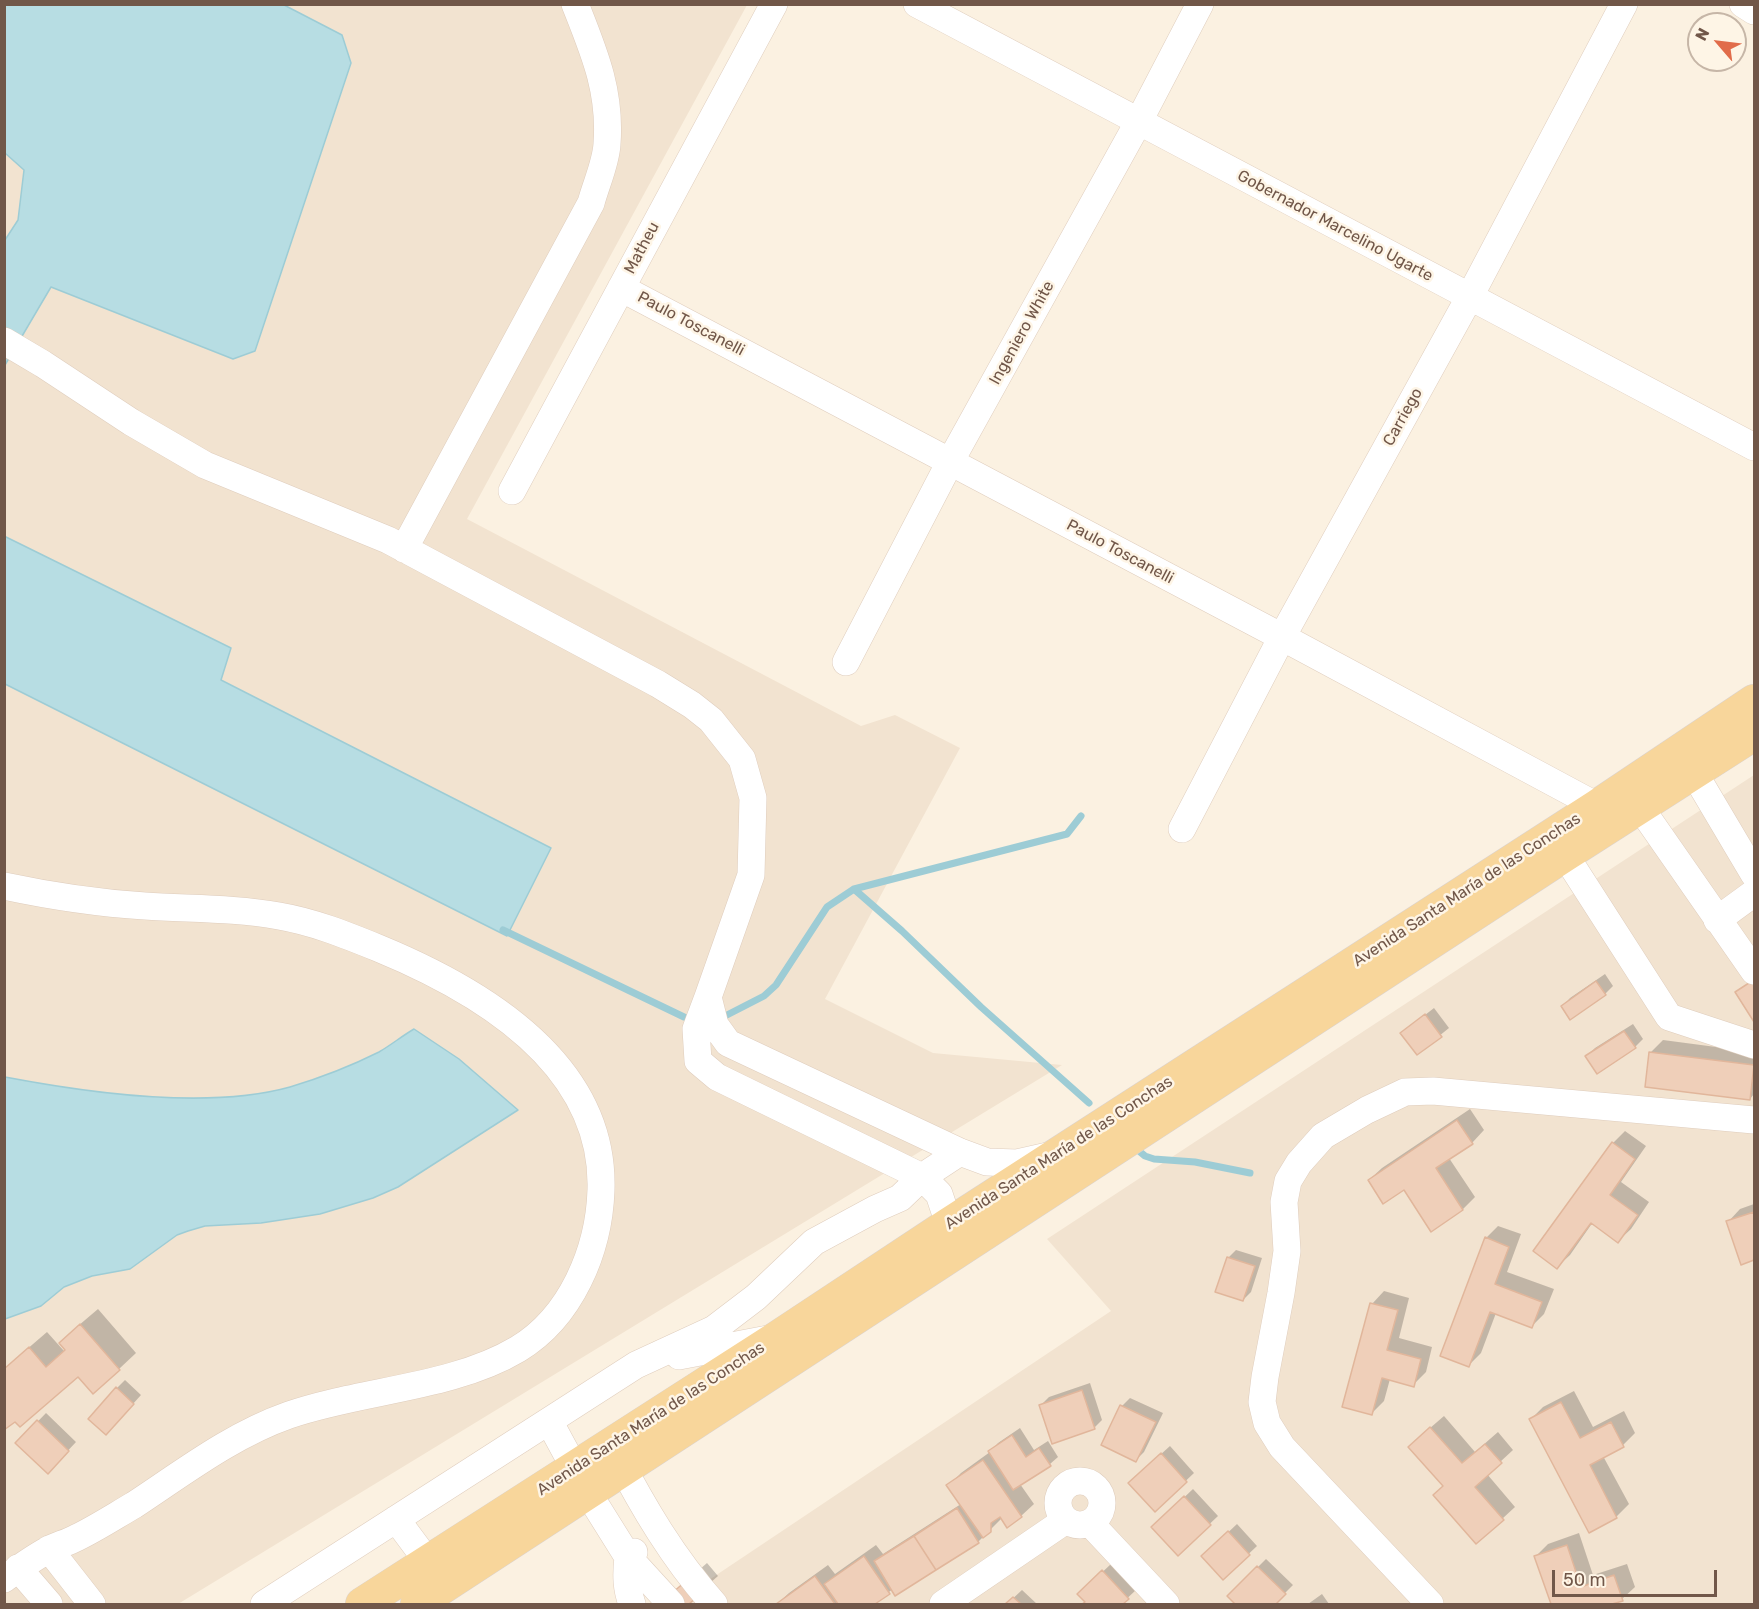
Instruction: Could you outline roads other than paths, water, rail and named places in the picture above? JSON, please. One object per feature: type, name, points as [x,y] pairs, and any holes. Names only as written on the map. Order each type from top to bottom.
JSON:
[{"type":"main road","name":"Avenida Santa María de las Conchas","points":[[617,1457],[778,1337],[1058,1154],[1618,800],[1755,701]]},
{"type":"main road","name":"Avenida Santa María de las Conchas","points":[[1683,754],[1755,734]]},
{"type":"main road","name":"Avenida Santa María de las Conchas","points":[[362,1605],[428,1562],[581,1480],[1565,855],[1618,800]]},
{"type":"main road","name":"Avenida Santa María de las Conchas","points":[[417,1605],[581,1480]]},
{"type":"street","points":[[404,549],[591,203],[607,146],[607,101],[598,60],[574,4]]},
{"type":"street","name":"Matheu","points":[[512,491],[774,4]]},
{"type":"street","name":"Gobernador Marcelino Ugarte","points":[[917,4],[1469,298],[1751,437]]},
{"type":"street","name":"Ingeniero White","points":[[846,662],[951,462],[1139,121],[1200,4]]},
{"type":"street","name":"Carriego","points":[[1182,829],[1282,637],[1469,298],[1624,4]]},
{"type":"street","points":[[1743,4],[1755,11]]},
{"type":"street","name":"Paulo Toscanelli","points":[[621,288],[1282,637],[1618,800]]},
{"type":"street","points":[[4,341],[131,422],[205,465],[388,540],[658,684],[711,720],[742,759],[753,798],[751,875],[696,1029],[698,1060],[717,1077],[922,1177],[939,1194],[949,1224]]},
{"type":"street","points":[[1755,685],[1683,754],[1755,874]]},
{"type":"street","points":[[1618,800],[1754,968]]},
{"type":"street","points":[[1565,855],[1669,1017],[1755,1045]]},
{"type":"street","points":[[4,886],[73,899],[144,906],[246,911],[281,916],[348,935],[438,974],[467,991],[515,1025],[551,1059],[568,1080],[582,1102],[591,1125],[602,1178],[601,1207],[596,1235],[587,1263],[571,1294],[538,1335],[519,1349],[496,1361],[462,1373],[321,1404],[240,1436],[98,1526],[75,1539],[49,1549],[11,1574],[49,1605]]},
{"type":"street","points":[[1717,920],[1755,893]]},
{"type":"street","points":[[708,997],[715,1025],[728,1043],[960,1152],[987,1162],[1017,1163],[1058,1154]]},
{"type":"street","points":[[1430,1605],[1282,1447],[1267,1423],[1262,1402],[1264,1377],[1287,1251],[1284,1202],[1288,1181],[1299,1163],[1323,1136],[1366,1110],[1405,1092],[1433,1091],[1755,1120]]},
{"type":"street","points":[[264,1605],[636,1365],[714,1329],[756,1297],[814,1242],[900,1198],[922,1177],[960,1152]]},
{"type":"street","points":[[636,1365],[778,1337]]},
{"type":"street","points":[[549,1421],[581,1480],[628,1557],[671,1605]]},
{"type":"street","points":[[617,1457],[659,1533],[714,1605]]},
{"type":"street","points":[[396,1519],[428,1562]]},
{"type":"street","points":[[943,1605],[1078,1522],[1166,1605]]},
{"type":"street","points":[[632,1605],[628,1594],[626,1573],[628,1557],[659,1533]]},
{"type":"street","points":[[49,1549],[92,1605]]},
{"type":"water","points":[[5,5],[284,5],[342,35],[351,63],[255,351],[233,359],[51,287],[5,365],[5,240],[18,220],[24,170],[5,153]]},
{"type":"water","points":[[4,536],[231,648],[221,680],[551,848],[507,936],[5,684]]},
{"type":"water","points":[[414,1029],[459,1059],[518,1110],[398,1187],[373,1198],[320,1214],[261,1223],[205,1226],[188,1231],[177,1235],[130,1269],[92,1276],[64,1287],[41,1306],[5,1319],[5,1077],[73,1089],[148,1097],[222,1097],[257,1094],[290,1087],[346,1067],[379,1052]]},
{"type":"waterway","points":[[1081,816],[1067,834],[854,889],[1089,1103]]},
{"type":"waterway","points":[[725,1016],[764,996],[776,985],[827,907],[854,889]]},
{"type":"waterway","points":[[503,930],[684,1017]]},
{"type":"waterway","points":[[1139,1151],[1154,1159],[1195,1162],[1250,1173]]}]
